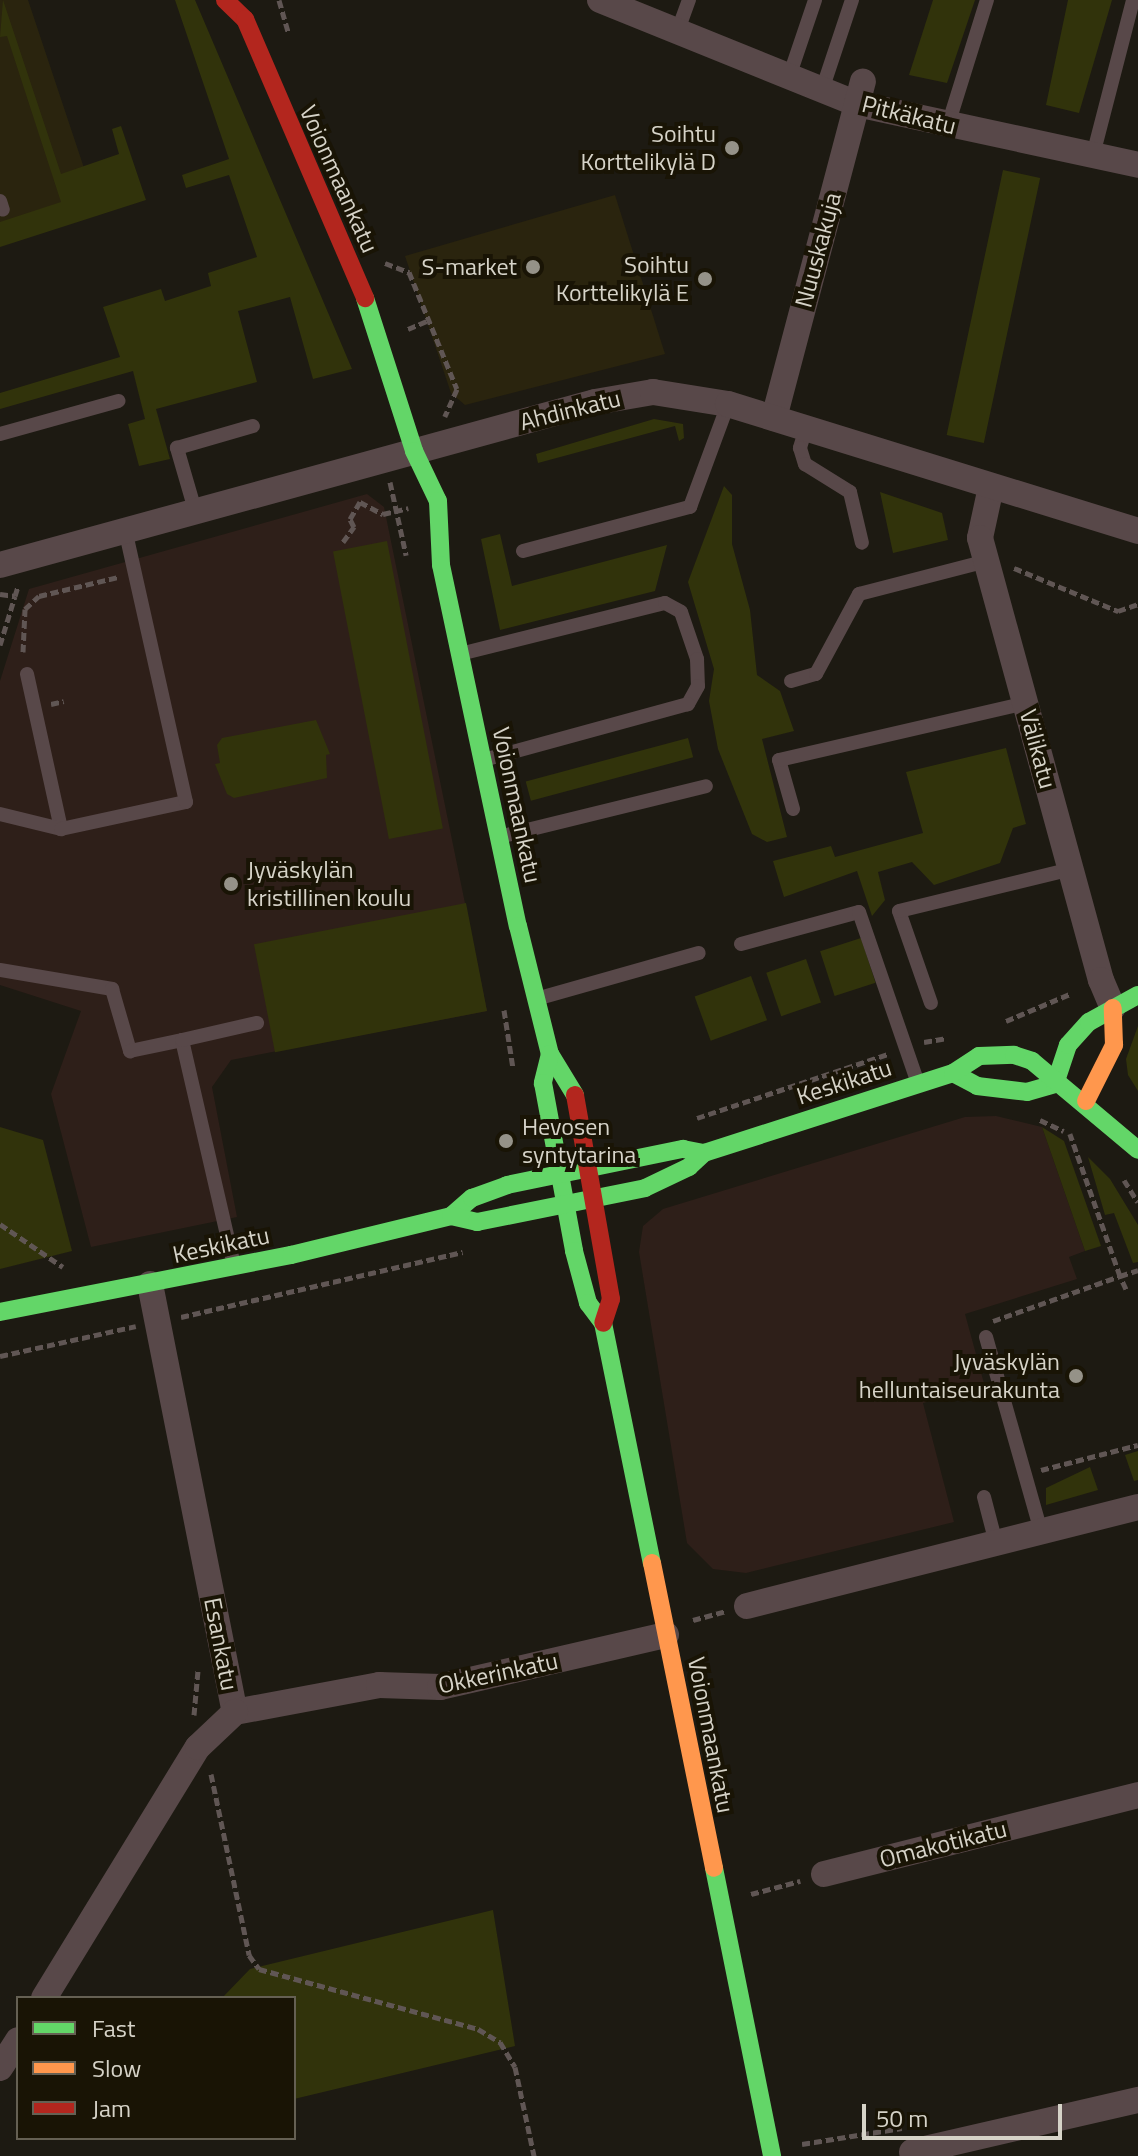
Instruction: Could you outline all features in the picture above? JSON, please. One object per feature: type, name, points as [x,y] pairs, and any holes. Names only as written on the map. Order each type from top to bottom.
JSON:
[{"type":"main road","name":"Voionmaankatu","points":[[225,0],[246,9],[384,347],[414,451],[438,501],[441,565],[536,999],[550,1054],[569,1078],[592,1166],[611,1299],[603,1323]]},
{"type":"main road","name":"Voionmaankatu","points":[[414,451],[414,493]]},
{"type":"main road","name":"Voionmaankatu","points":[[419,518],[441,565]]},
{"type":"main road","points":[[953,1073],[977,1086],[1027,1092],[1055,1084],[1068,1045],[1089,1022],[1138,995]]},
{"type":"main road","points":[[1086,1101],[1114,1045],[1113,1008]]},
{"type":"main road","name":"Voionmaankatu","points":[[550,1054],[543,1083],[559,1172],[588,1303],[603,1323],[772,2156]]},
{"type":"main road","name":"Keskikatu","points":[[0,1312],[235,1267],[451,1216],[477,1222],[645,1188],[689,1167],[704,1153],[953,1073],[979,1056],[1014,1055],[1032,1061],[1055,1084],[1086,1101],[1138,1150]]},
{"type":"main road","name":"Keskikatu","points":[[451,1216],[472,1198],[559,1172],[683,1149],[704,1153]]},
{"type":"street","name":"Pitkäkatu","points":[[600,0],[823,87],[860,93],[948,125],[1138,165]]},
{"type":"street","name":"Nuuskakuja","points":[[774,418],[860,93]]},
{"type":"street","name":"Ahdinkatu","points":[[0,565],[378,460],[626,395],[653,392],[728,404],[1138,531]]},
{"type":"street","name":"Välikatu","points":[[991,487],[981,517],[987,561],[1101,980],[1113,1008]]},
{"type":"street","name":"Esankatu","points":[[45,1996],[198,1747],[235,1712],[150,1284]]},
{"type":"street","points":[[747,1606],[1138,1507]]},
{"type":"street","name":"Okkerinkatu","points":[[235,1712],[379,1685],[440,1687],[666,1635]]},
{"type":"street","name":"Omakotikatu","points":[[824,1874],[1138,1795]]},
{"type":"street","points":[[0,2068],[16,2043]]},
{"type":"street","points":[[912,2152],[1138,2100]]},
{"type":"lane","points":[[678,30],[689,0]]},
{"type":"lane","points":[[790,74],[815,0]]},
{"type":"lane","points":[[823,87],[852,0]]},
{"type":"lane","points":[[948,125],[987,0]]},
{"type":"lane","points":[[1093,155],[1133,0]]},
{"type":"lane","points":[[0,434],[118,401]]},
{"type":"lane","points":[[523,551],[690,507],[728,404]]},
{"type":"lane","points":[[195,510],[177,448],[253,426]]},
{"type":"lane","points":[[806,428],[800,448],[805,464],[850,492],[862,543]]},
{"type":"lane","points":[[0,814],[61,829],[186,802],[125,530]]},
{"type":"lane","points":[[791,681],[816,674],[859,594],[987,561]]},
{"type":"lane","points":[[460,654],[665,603],[681,612],[697,659],[698,686],[688,704],[482,760]]},
{"type":"lane","points":[[27,674],[61,829]]},
{"type":"lane","points":[[793,809],[779,760],[1025,703]]},
{"type":"lane","points":[[499,837],[706,786]]},
{"type":"lane","points":[[931,1003],[899,911],[1071,869]]},
{"type":"lane","points":[[741,944],[859,912],[918,1083]]},
{"type":"lane","points":[[536,999],[699,953]]},
{"type":"lane","points":[[0,970],[112,989],[130,1051],[257,1023]]},
{"type":"lane","points":[[182,1040],[235,1267]]},
{"type":"lane","points":[[986,1337],[1041,1531]]},
{"type":"lane","points":[[984,1497],[996,1543]]},
{"type":"path","points":[[381,262],[409,272],[457,389],[443,420]]},
{"type":"path","points":[[400,333],[429,320]]},
{"type":"path","points":[[378,460],[397,511],[410,570]]},
{"type":"path","points":[[343,542],[354,527],[350,519],[360,502],[383,514],[397,511]]},
{"type":"path","points":[[1013,567],[1118,611],[1138,604]]},
{"type":"path","points":[[23,652],[25,609],[39,596],[135,573]]},
{"type":"path","points":[[0,645],[15,596]]},
{"type":"path","points":[[503,1007],[514,1073]]},
{"type":"path","points":[[1025,1115],[1070,1134],[1085,1144]]},
{"type":"path","points":[[1070,1134],[1126,1289]]},
{"type":"path","points":[[1114,1168],[1138,1202]]},
{"type":"path","points":[[0,1224],[63,1267]]},
{"type":"path","points":[[0,1356],[475,1249]]},
{"type":"path","points":[[48,1270],[75,1264]]},
{"type":"path","points":[[986,1337],[994,1319],[1138,1270]]},
{"type":"path","points":[[1024,1474],[1138,1445]]},
{"type":"path","points":[[198,1747],[208,1762],[249,1955],[259,1969],[478,2029],[500,2042],[515,2067],[534,2156]]},
{"type":"path","points":[[747,1895],[824,1874]]},
{"type":"shaded area","points":[[0,0],[28,0],[95,201],[0,233]]},
{"type":"shaded area","points":[[3,0],[61,174],[119,154],[112,129],[121,126],[146,200],[0,247],[0,222],[61,202],[7,36],[0,37]]},
{"type":"shaded area","points":[[175,0],[195,0],[352,369],[313,379],[290,297],[238,311],[257,382],[156,409],[170,459],[139,466],[128,424],[145,419],[133,371],[0,409],[0,393],[120,357],[103,307],[161,289],[165,301],[211,286],[208,273],[257,257],[229,175],[186,188],[182,175],[229,159]]},
{"type":"shaded area","points":[[933,0],[975,0],[947,83],[909,75]]},
{"type":"shaded area","points":[[1068,0],[1112,0],[1079,113],[1046,105]]},
{"type":"shaded area","points":[[1003,170],[1040,178],[984,443],[947,435]]},
{"type":"shaded area","points":[[615,195],[665,354],[465,405],[451,393],[405,256]]},
{"type":"shaded area","points":[[654,419],[683,424],[684,438],[679,441],[675,426],[538,463],[536,454]]},
{"type":"shaded area","points":[[724,486],[732,495],[732,544],[750,610],[757,675],[780,691],[794,731],[762,739],[787,837],[767,842],[752,834],[718,749],[709,701],[714,669],[688,582]]},
{"type":"shaded area","points":[[880,492],[942,513],[948,540],[893,553]]},
{"type":"shaded area","name":"Jyväskylän kristillinen koulu","points":[[367,494],[384,507],[487,1011],[231,1060],[212,1087],[237,1217],[91,1247],[51,1094],[81,1011],[0,985],[0,681],[29,589]]},
{"type":"shaded area","points":[[500,534],[512,586],[667,545],[655,591],[500,630],[481,539]]},
{"type":"shaded area","points":[[387,541],[443,829],[389,839],[333,551]]},
{"type":"shaded area","points":[[316,720],[330,754],[326,755],[327,778],[234,798],[227,794],[215,764],[220,763],[217,745],[222,738]]},
{"type":"shaded area","points":[[688,738],[693,757],[531,801],[526,781]]},
{"type":"shaded area","points":[[1006,748],[1026,824],[1013,828],[1000,863],[934,885],[912,862],[878,872],[885,900],[872,916],[857,871],[784,897],[773,861],[831,846],[835,857],[923,833],[906,772]]},
{"type":"shaded area","points":[[466,903],[487,1011],[275,1052],[254,944]]},
{"type":"shaded area","points":[[861,938],[876,983],[835,996],[820,951]]},
{"type":"shaded area","points":[[806,959],[821,1002],[781,1016],[766,973]]},
{"type":"shaded area","points":[[751,976],[767,1020],[711,1041],[695,997]]},
{"type":"shaded area","points":[[1138,1026],[1138,1091],[1128,1075],[1126,1059]]},
{"type":"shaded area","points":[[996,1116],[1042,1127],[1085,1251],[1069,1257],[1077,1279],[965,1314],[985,1387],[923,1403],[954,1522],[746,1573],[713,1569],[687,1543],[639,1252],[643,1226],[663,1209],[965,1117]]},
{"type":"shaded area","points":[[0,1127],[43,1140],[72,1251],[0,1269]]},
{"type":"shaded area","points":[[1042,1127],[1064,1141],[1101,1246],[1085,1251]]},
{"type":"shaded area","points":[[1088,1157],[1110,1179],[1138,1225],[1138,1262],[1133,1263],[1114,1213],[1105,1215]]},
{"type":"shaded area","points":[[1138,1451],[1138,1480],[1134,1481],[1125,1455]]},
{"type":"shaded area","points":[[1090,1467],[1098,1490],[1046,1505],[1046,1488]]},
{"type":"shaded area","points":[[493,1910],[515,2046],[296,2099],[296,1996],[224,1996],[250,1969]]},
{"type":"traffic: fast","points":[[365,298],[414,451],[438,501],[441,565],[518,926],[550,1054],[575,1095]]},
{"type":"traffic: fast","points":[[1055,1084],[1068,1045],[1089,1022],[1138,995]]},
{"type":"traffic: fast","points":[[550,1054],[543,1083],[574,1251],[588,1303],[603,1323],[652,1563]]},
{"type":"traffic: fast","points":[[451,1216],[472,1198],[507,1185],[683,1149],[704,1153],[953,1073],[979,1056],[1014,1055],[1032,1061],[1138,1150]]},
{"type":"traffic: fast","points":[[953,1073],[977,1086],[1027,1092],[1055,1084]]},
{"type":"traffic: fast","points":[[0,1312],[291,1255],[451,1216],[477,1222],[645,1188],[689,1167],[704,1153]]},
{"type":"traffic: fast","points":[[714,1868],[772,2156]]},
{"type":"traffic: slow","points":[[1086,1101],[1114,1045],[1113,1008]]},
{"type":"traffic: slow","points":[[652,1563],[714,1868]]},
{"type":"traffic: jam","points":[[225,0],[245,19],[365,298]]},
{"type":"traffic: jam","points":[[575,1095],[611,1299],[603,1323]]},
{"type":"place","name":"Soihtu Korttelikylä D","points":[[732,148]]},
{"type":"place","name":"S-market","points":[[533,267]]},
{"type":"place","name":"Soihtu Korttelikylä E","points":[[705,279]]},
{"type":"place","name":"Jyväskylän kristillinen koulu","points":[[231,884]]},
{"type":"place","name":"Hevosen syntytarina","points":[[506,1141]]},
{"type":"place","name":"Jyväskylän helluntaiseurakunta","points":[[1076,1376]]}]
